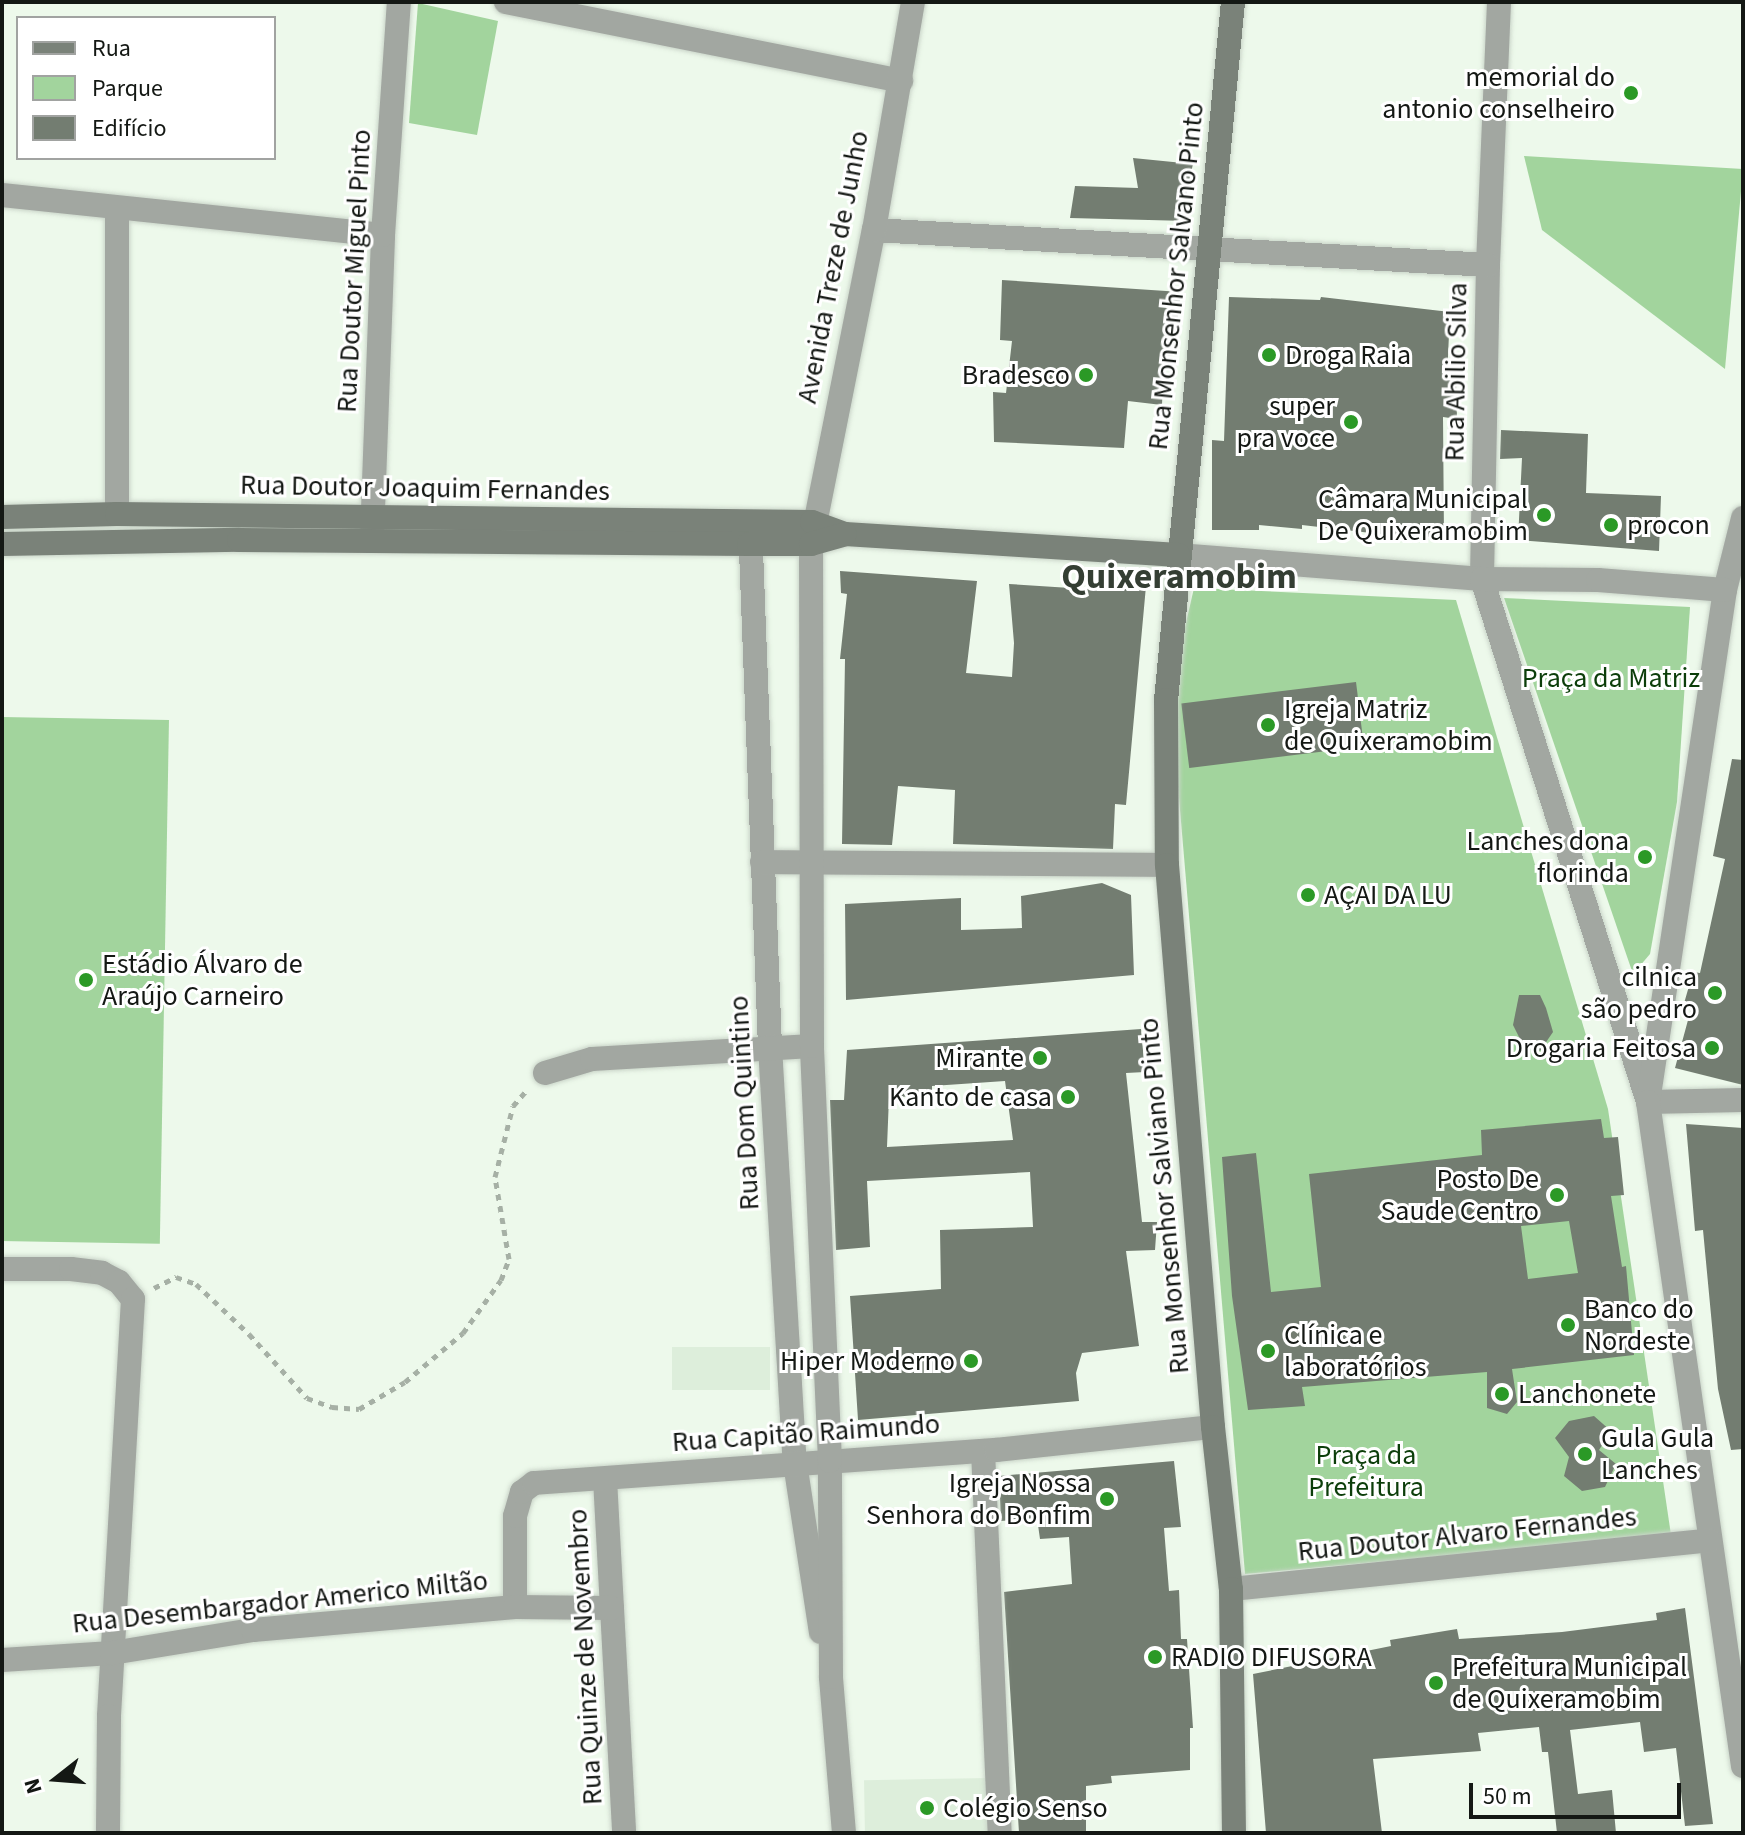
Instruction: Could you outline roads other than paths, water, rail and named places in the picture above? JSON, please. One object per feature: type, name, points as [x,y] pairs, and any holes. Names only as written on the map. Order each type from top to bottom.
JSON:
[{"type":"street","name":"Rua Doutor Miguel Pinto","points":[[372,544],[383,235],[399,2]]},
{"type":"street","points":[[506,2],[901,81]]},
{"type":"street","name":"Avenida Treze de Junho","points":[[812,533],[874,230],[913,2]]},
{"type":"street","name":"Rua Monsenhor Salvano Pinto","points":[[1178,555],[1233,2]]},
{"type":"street","name":"Rua Abilio Silva","points":[[1499,2],[1488,265],[1482,579],[1648,1102]]},
{"type":"street","points":[[2,195],[383,235]]},
{"type":"street","points":[[117,208],[117,514]]},
{"type":"street","points":[[874,230],[1488,265]]},
{"type":"street","name":"Rua Doutor Joaquim Fernandes","points":[[2,517],[117,514],[373,518],[750,533]]},
{"type":"street","points":[[1743,518],[1725,590],[1648,1102],[1743,1766]]},
{"type":"street","name":"Rua Dom Quintino","points":[[750,533],[770,1047],[795,1463],[814,1601],[831,1677]]},
{"type":"street","name":"Rua Doutor Joaquim Fernandes","points":[[2,544],[239,540],[372,544],[812,533],[1178,555]]},
{"type":"street","name":"Rua Dom Quintino","points":[[812,533],[812,1046],[830,1461],[831,1677],[844,1833]]},
{"type":"street","points":[[1178,555],[1482,579],[1598,580],[1725,590]]},
{"type":"street","name":"Rua Monsenhor Salviano Pinto","points":[[1178,555],[1166,700],[1167,865],[1213,1427],[1231,1589],[1234,1833]]},
{"type":"street","points":[[762,862],[1167,865]]},
{"type":"street","points":[[545,1073],[592,1059],[812,1046]]},
{"type":"street","points":[[1648,1102],[1743,1100]]},
{"type":"street","points":[[2,1269],[71,1269],[102,1273],[119,1282],[133,1299],[112,1653],[108,1833]]},
{"type":"street","name":"Rua Capitão Raimundo","points":[[515,1607],[515,1516],[522,1492],[534,1483],[983,1451],[1213,1427]]},
{"type":"street","points":[[983,1451],[1000,1833]]},
{"type":"street","name":"Rua Quinze de Novembro","points":[[605,1479],[624,1833]]},
{"type":"street","name":"Rua Doutor Alvaro Fernandes","points":[[1231,1589],[1710,1540]]},
{"type":"street","name":"Rua Desembargador Americo Miltão","points":[[2,1660],[112,1653],[253,1630],[515,1607],[612,1608]]},
{"type":"place","name":"memorial do antonio conselheiro","points":[[1631,93]]},
{"type":"place","name":"Droga Raia","points":[[1269,355]]},
{"type":"place","name":"Bradesco","points":[[1086,375]]},
{"type":"place","name":"super pra voce","points":[[1351,422]]},
{"type":"place","name":"Câmara Municipal De Quixeramobim","points":[[1544,515]]},
{"type":"place","name":"procon","points":[[1611,525]]},
{"type":"place","name":"Igreja Matriz de Quixeramobim","points":[[1268,725]]},
{"type":"place","name":"Lanches dona florinda","points":[[1645,857]]},
{"type":"place","name":"AÇAI DA LU","points":[[1308,895]]},
{"type":"place","name":"Estádio Álvaro de Araújo Carneiro","points":[[86,980]]},
{"type":"place","name":"cilnica são pedro","points":[[1715,993]]},
{"type":"place","name":"Drogaria Feitosa","points":[[1712,1048]]},
{"type":"place","name":"Mirante","points":[[1040,1058]]},
{"type":"place","name":"Kanto de casa","points":[[1068,1097]]},
{"type":"place","name":"Posto De Saude Centro","points":[[1557,1195]]},
{"type":"place","name":"Banco do Nordeste","points":[[1568,1325]]},
{"type":"place","name":"Clínica e laboratórios","points":[[1268,1351]]},
{"type":"place","name":"Hiper Moderno","points":[[971,1361]]},
{"type":"place","name":"Lanchonete","points":[[1502,1394]]},
{"type":"place","name":"Gula Gula Lanches","points":[[1585,1454]]},
{"type":"place","name":"Igreja Nossa Senhora do Bonfim","points":[[1107,1499]]},
{"type":"place","name":"RADIO DIFUSORA","points":[[1155,1657]]},
{"type":"place","name":"Prefeitura Municipal de Quixeramobim","points":[[1436,1683]]},
{"type":"place","name":"Colégio Senso","points":[[927,1808]]},
{"type":"district","name":"Quixeramobim","points":[[1179,577]]},
{"type":"park label","name":"Praça da Matriz","points":[[1611,678]]},
{"type":"park label","name":"Praça da Prefeitura","points":[[1366,1471]]}]
